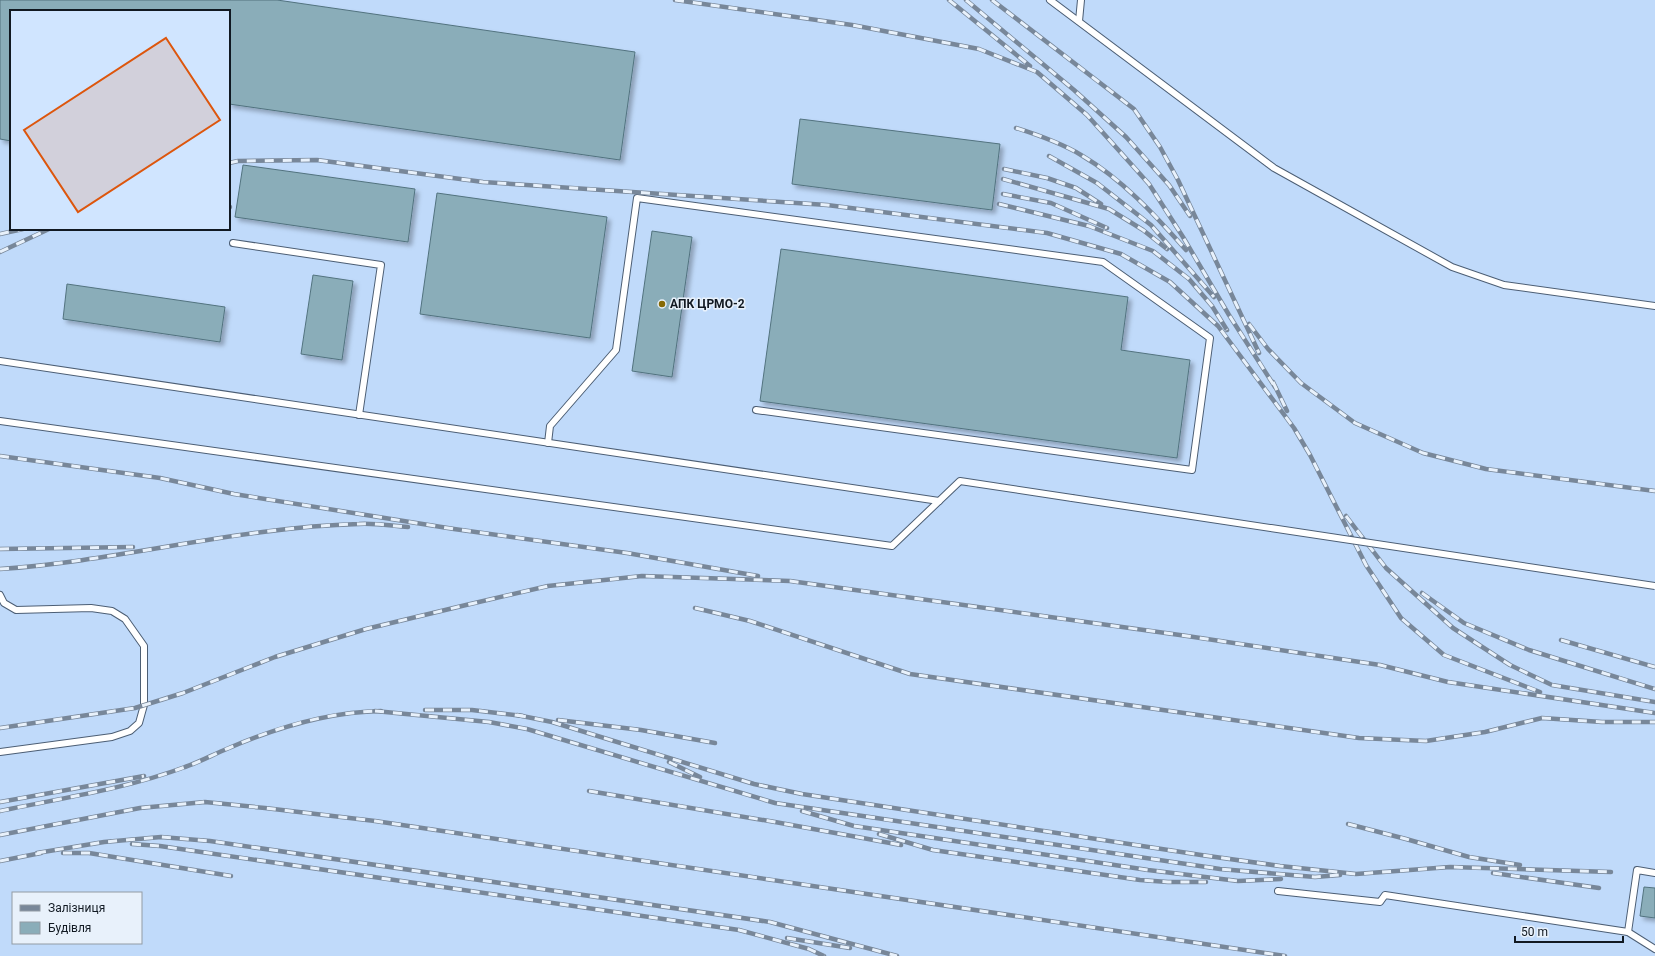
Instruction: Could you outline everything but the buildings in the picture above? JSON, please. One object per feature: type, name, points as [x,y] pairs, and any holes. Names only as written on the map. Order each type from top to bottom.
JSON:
[{"type":"lane","points":[[1050,0],[1274,168],[1452,267],[1504,285],[1655,306]]},
{"type":"lane","points":[[1079,21],[1081,0]]},
{"type":"lane","points":[[548,443],[550,426],[616,350],[637,198],[1103,262],[1210,338],[1192,470],[756,410]]},
{"type":"lane","points":[[233,242],[381,265],[359,415]]},
{"type":"lane","points":[[0,362],[939,501]]},
{"type":"lane","points":[[0,421],[892,546],[960,481],[1655,586]]},
{"type":"lane","points":[[0,595],[4,603],[16,610],[91,608],[112,611],[125,619],[135,631],[144,646],[144,705],[139,723],[130,731],[112,736],[0,752]]},
{"type":"lane","points":[[1628,932],[1637,870],[1655,873]]},
{"type":"lane","points":[[1278,891],[1380,902],[1385,895],[1628,932],[1655,949]]},
{"type":"shaded area","points":[[0,0],[1655,0],[1655,956],[0,956]]},
{"type":"railway","points":[[675,0],[852,25],[979,49],[1037,72],[1087,115],[1149,184],[1275,387]]},
{"type":"railway","points":[[949,0],[1030,66]]},
{"type":"railway","points":[[966,0],[1074,90],[1126,137],[1169,185],[1190,216]]},
{"type":"railway","points":[[992,0],[1134,109],[1160,147],[1178,180],[1259,353]]},
{"type":"railway","points":[[1016,128],[1041,136],[1066,147],[1081,155],[1110,175],[1137,198],[1186,250]]},
{"type":"railway","points":[[1049,156],[1097,183],[1151,225],[1214,297]]},
{"type":"railway","points":[[230,163],[238,161],[317,160],[483,182],[827,205],[1047,233],[1121,254],[1170,282],[1218,326],[1294,428],[1310,455],[1366,565],[1401,618],[1444,655],[1540,692]]},
{"type":"railway","points":[[1004,169],[1047,178],[1076,188],[1101,204]]},
{"type":"railway","points":[[1003,179],[1109,209],[1143,230],[1167,249]]},
{"type":"railway","points":[[1003,194],[1051,203],[1107,228]]},
{"type":"railway","points":[[999,204],[1089,226],[1153,251],[1189,279],[1212,306],[1227,330]]},
{"type":"railway","points":[[0,234],[18,230]]},
{"type":"railway","points":[[0,252],[47,230]]},
{"type":"railway","points":[[1249,324],[1268,349],[1301,383],[1355,423],[1423,453],[1486,469],[1655,491]]},
{"type":"railway","points":[[1273,382],[1287,411]]},
{"type":"railway","points":[[0,456],[160,478],[234,494],[454,529],[627,553],[758,576]]},
{"type":"railway","points":[[1346,516],[1386,568],[1453,628],[1510,665],[1552,685],[1655,702]]},
{"type":"railway","points":[[0,569],[90,559],[224,537],[314,526],[377,524],[408,527]]},
{"type":"railway","points":[[0,549],[133,547]]},
{"type":"railway","points":[[0,728],[135,708],[183,693],[275,657],[366,629],[466,605],[548,586],[642,576],[790,581],[1187,636],[1380,665],[1448,682],[1655,713]]},
{"type":"railway","points":[[1422,593],[1464,623],[1529,650],[1655,689]]},
{"type":"railway","points":[[695,608],[750,621],[910,674],[1359,738],[1426,741],[1485,732],[1542,718],[1602,722],[1655,722]]},
{"type":"railway","points":[[1561,640],[1655,667]]},
{"type":"railway","points":[[425,710],[472,710],[523,716]]},
{"type":"railway","points":[[375,711],[489,722],[527,729],[775,803],[1220,869],[1315,877],[1340,875]]},
{"type":"railway","points":[[0,811],[117,787],[163,775],[191,765],[247,740],[304,722],[342,714],[381,711]]},
{"type":"railway","points":[[517,715],[552,722],[754,784],[802,794],[1201,855],[1280,866],[1356,874],[1450,867],[1611,872]]},
{"type":"railway","points":[[558,720],[641,730],[715,743]]},
{"type":"railway","points":[[669,762],[700,777]]},
{"type":"railway","points":[[0,802],[144,776]]},
{"type":"railway","points":[[589,791],[901,845]]},
{"type":"railway","points":[[0,835],[140,808],[205,802],[375,821],[1285,956]]},
{"type":"railway","points":[[802,811],[854,826],[1148,870],[1238,881],[1281,879]]},
{"type":"railway","points":[[1348,824],[1469,857],[1520,865]]},
{"type":"railway","points":[[879,834],[933,850],[1140,880],[1206,882]]},
{"type":"railway","points":[[37,853],[104,842],[161,837],[210,841],[770,922],[897,956]]},
{"type":"railway","points":[[132,844],[160,846],[739,930],[809,949],[824,956]]},
{"type":"railway","points":[[0,861],[41,853]]},
{"type":"railway","points":[[63,853],[89,853],[231,876]]},
{"type":"railway","points":[[1493,873],[1599,888]]},
{"type":"railway","points":[[787,938],[850,948]]},
{"type":"place","name":"АПК ЦРМО-2","points":[[662,304]]}]
